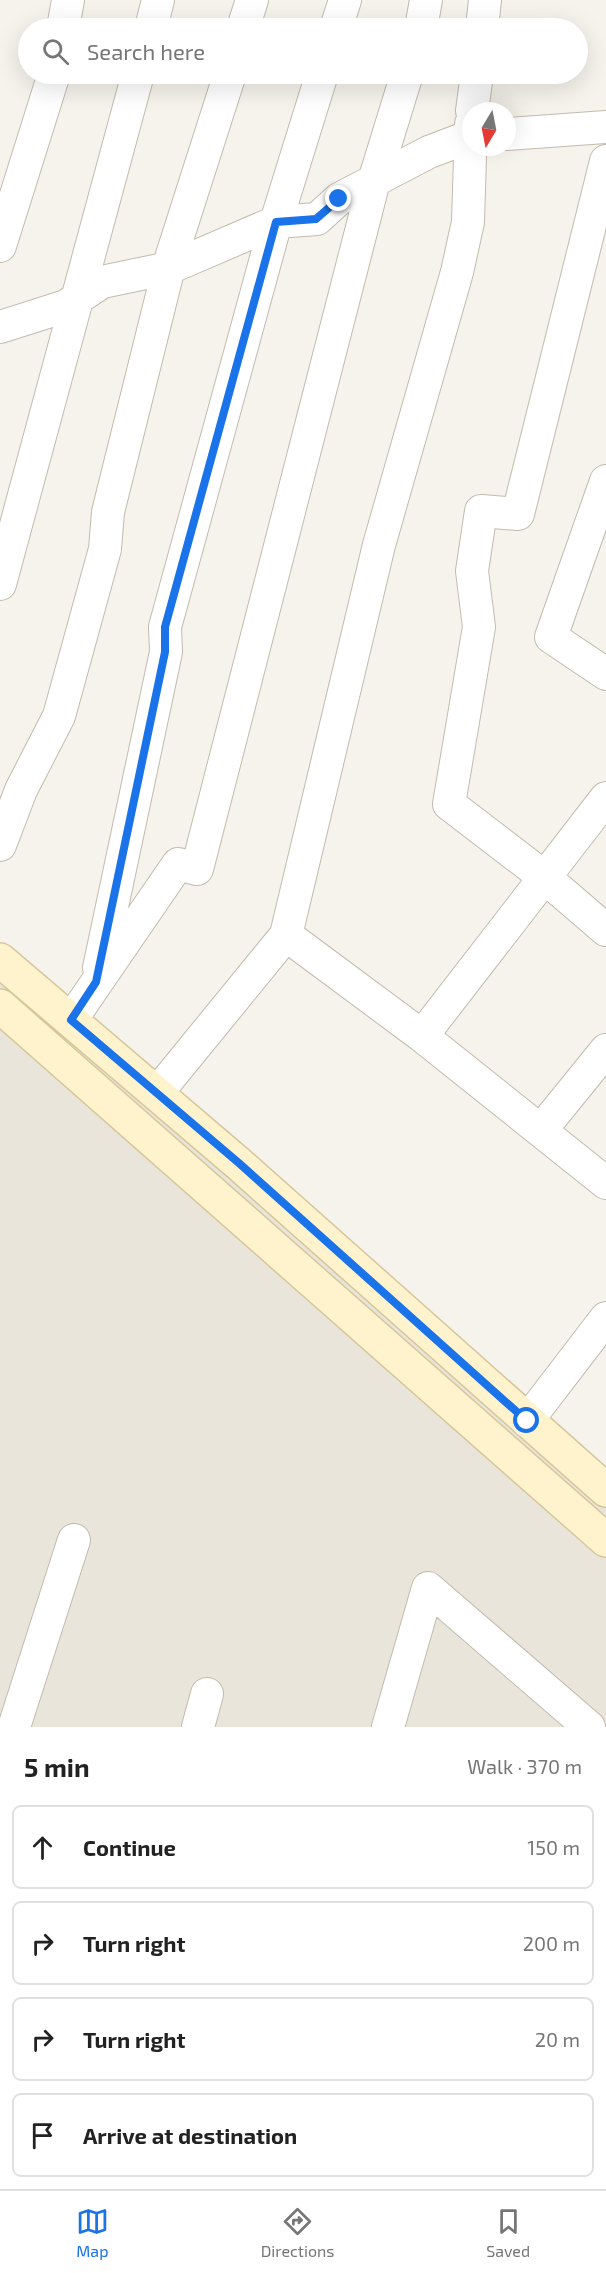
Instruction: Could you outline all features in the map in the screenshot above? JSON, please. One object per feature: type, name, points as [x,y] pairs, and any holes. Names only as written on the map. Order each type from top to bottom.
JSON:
[{"type":"main road","points":[[0,960],[157,1093],[606,1490]]},
{"type":"main road","points":[[0,1006],[606,1540]]},
{"type":"street","points":[[65,18],[68,0]]},
{"type":"street","points":[[153,18],[158,0]]},
{"type":"street","points":[[246,18],[252,0]]},
{"type":"street","points":[[339,18],[345,0]]},
{"type":"street","points":[[423,18],[426,0]]},
{"type":"street","points":[[483,18],[485,0]]},
{"type":"street","points":[[0,246],[51,84]]},
{"type":"street","points":[[0,585],[135,84]]},
{"type":"street","points":[[0,845],[21,790],[59,716],[105,549],[108,512],[169,268],[227,84]]},
{"type":"street","points":[[96,982],[165,652],[165,627],[276,222],[319,84]]},
{"type":"street","points":[[71,1020],[178,864],[197,868],[374,181],[404,84]]},
{"type":"street","points":[[474,102],[476,84]]},
{"type":"street","points":[[516,133],[606,127]]},
{"type":"street","points":[[0,327],[66,306],[102,282],[169,268],[276,222],[316,219],[339,199],[462,132]]},
{"type":"street","points":[[157,1093],[286,935],[379,545],[458,272],[468,222],[470,156]]},
{"type":"street","points":[[606,161],[518,514],[481,511],[472,571],[479,627],[449,804],[543,876],[606,930]]},
{"type":"street","points":[[606,481],[551,637],[606,674]]},
{"type":"street","points":[[422,1036],[543,876],[606,798]]},
{"type":"street","points":[[286,935],[422,1036],[606,1183]]},
{"type":"street","points":[[541,1130],[606,1050]]},
{"type":"street","points":[[527,1421],[606,1318]]},
{"type":"street","points":[[14,1727],[74,1540]]},
{"type":"street","points":[[388,1727],[428,1588],[584,1725]]},
{"type":"street","points":[[198,1727],[207,1694]]},
{"type":"shaded area","points":[[0,963],[606,1489],[606,1727],[0,1727]]},
{"type":"route","points":[[339,199],[316,219],[276,222],[165,627],[165,652],[96,982],[71,1020],[240,1164],[527,1421]]}]
